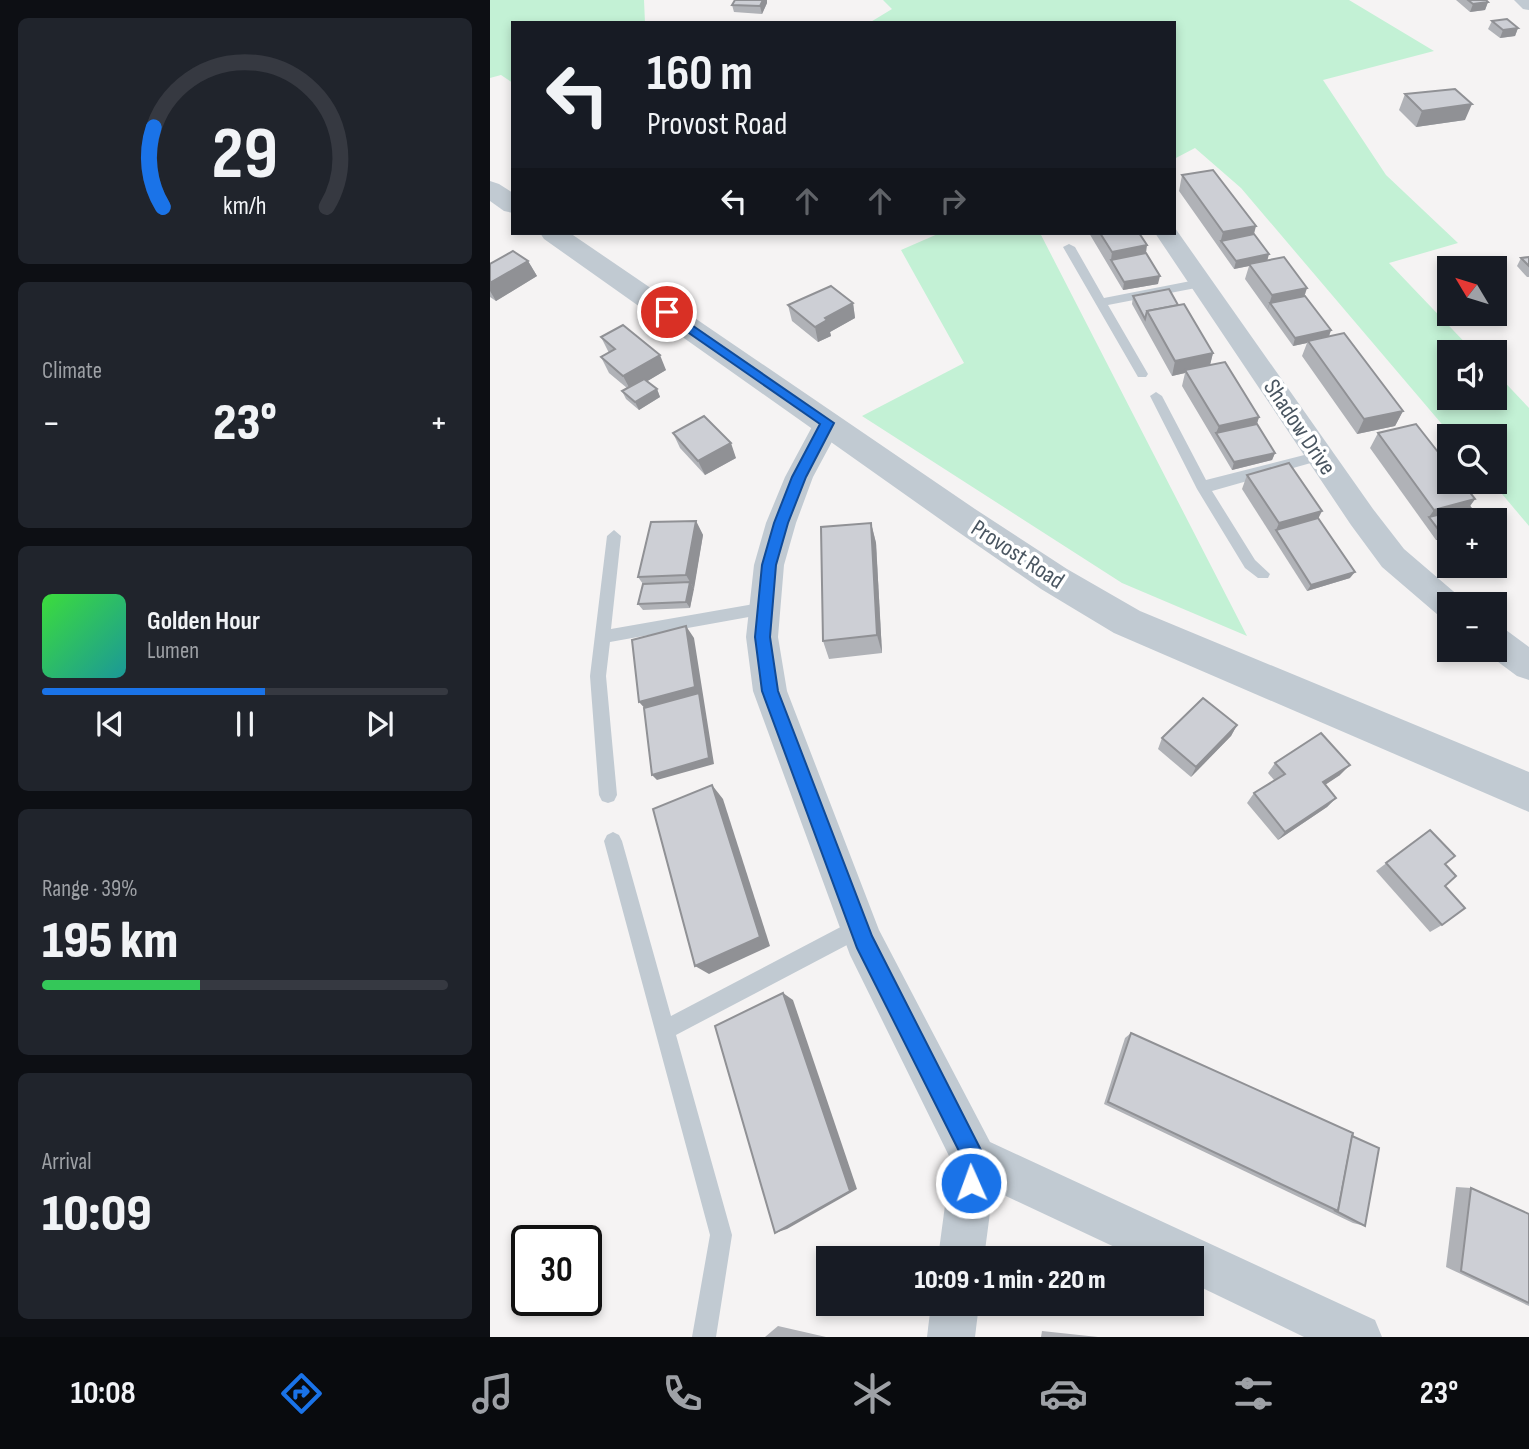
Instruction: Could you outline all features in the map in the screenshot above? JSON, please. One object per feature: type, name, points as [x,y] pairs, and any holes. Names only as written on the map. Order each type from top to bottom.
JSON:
[{"type":"street","points":[[1523,0],[1529,5]]},
{"type":"street","points":[[490,189],[511,204]]},
{"type":"street","name":"Provost Road","points":[[556,235],[963,519],[1054,579],[1127,622],[1529,792]]},
{"type":"street","name":"Shadow Drive","points":[[1168,235],[1393,558],[1437,596]]},
{"type":"street","points":[[828,423],[799,477],[781,523],[769,565],[762,637],[770,691],[859,928],[974,1158],[963,1246]]},
{"type":"street","points":[[1507,650],[1529,666]]},
{"type":"street","points":[[974,1158],[1163,1246]]},
{"type":"street","points":[[1204,1265],[1358,1337]]},
{"type":"street","points":[[951,1337],[954,1316]]},
{"type":"lane","points":[[1069,247],[1142,374]]},
{"type":"lane","points":[[1100,303],[1201,282]]},
{"type":"lane","points":[[1156,396],[1202,485],[1250,564],[1263,574]]},
{"type":"lane","points":[[1202,485],[1210,486],[1320,456]]},
{"type":"lane","points":[[608,795],[598,676],[614,536]]},
{"type":"lane","points":[[602,636],[765,608]]},
{"type":"lane","points":[[613,841],[721,1235],[704,1337]]},
{"type":"lane","points":[[665,1030],[859,928]]},
{"type":"green space","points":[[490,0],[644,0],[645,21],[511,21],[511,82],[501,75],[490,78]]},
{"type":"green space","points":[[883,0],[1349,0],[1434,51],[1323,80],[1386,175],[1458,243],[1389,263],[1437,313],[1437,326],[1449,326],[1463,340],[1437,340],[1437,410],[1507,410],[1507,385],[1529,408],[1529,526],[1502,494],[1507,494],[1507,424],[1442,424],[1241,188],[1195,148],[1176,158],[1176,21],[872,21],[892,9]]},
{"type":"green space","points":[[935,235],[1041,235],[1247,636],[1122,583],[862,416],[964,363],[901,250]]},
{"type":"building","points":[[735,0],[763,0],[760,6],[732,5]]},
{"type":"building","points":[[1468,0],[1486,0],[1488,2],[1473,4]]},
{"type":"building","points":[[1507,19],[1518,28],[1503,30],[1492,21]]},
{"type":"building","points":[[1455,89],[1472,104],[1422,111],[1405,94]]},
{"type":"building","points":[[1213,170],[1256,226],[1223,232],[1182,175]]},
{"type":"building","points":[[1254,234],[1269,254],[1236,261],[1221,241]]},
{"type":"building","points":[[1101,235],[1140,235],[1147,245],[1112,252]]},
{"type":"building","points":[[513,251],[528,261],[490,283],[490,264]]},
{"type":"building","points":[[1146,253],[1160,276],[1124,282],[1111,260]]},
{"type":"building","points":[[1284,257],[1307,288],[1272,295],[1249,264]]},
{"type":"building","points":[[1529,257],[1529,266],[1521,258]]},
{"type":"building","points":[[831,286],[853,303],[825,318],[827,320],[815,327],[788,305]]},
{"type":"building","points":[[1169,289],[1178,305],[1147,311],[1145,319],[1133,296]]},
{"type":"building","points":[[1305,296],[1331,330],[1295,338],[1270,303]]},
{"type":"building","points":[[1184,304],[1213,353],[1175,361],[1147,311]]},
{"type":"building","points":[[623,325],[660,355],[623,376],[601,357],[615,349],[601,337]]},
{"type":"building","points":[[1344,333],[1403,411],[1364,419],[1308,341]]},
{"type":"building","points":[[1225,362],[1259,417],[1219,426],[1185,370]]},
{"type":"building","points":[[644,379],[657,389],[635,402],[622,391]]},
{"type":"building","points":[[704,416],[731,443],[698,461],[673,433]]},
{"type":"building","points":[[1257,424],[1275,453],[1234,462],[1216,433]]},
{"type":"building","points":[[1416,424],[1437,451],[1437,494],[1471,494],[1475,499],[1434,510],[1378,433]]},
{"type":"building","points":[[1289,463],[1322,511],[1279,523],[1247,475]]},
{"type":"building","points":[[1437,515],[1437,528],[1429,517]]},
{"type":"building","points":[[1318,518],[1355,572],[1311,585],[1276,530]]},
{"type":"building","points":[[696,521],[686,575],[638,577],[651,522]]},
{"type":"building","points":[[871,523],[877,635],[823,641],[821,527]]},
{"type":"building","points":[[690,582],[686,602],[638,604],[643,584]]},
{"type":"building","points":[[686,626],[695,687],[639,702],[632,640]]},
{"type":"building","points":[[699,693],[709,758],[652,775],[644,708]]},
{"type":"building","points":[[1203,698],[1237,725],[1196,767],[1162,738]]},
{"type":"building","points":[[1321,733],[1350,765],[1323,782],[1336,798],[1285,832],[1254,793],[1285,774],[1275,763]]},
{"type":"building","points":[[712,785],[760,937],[695,966],[653,809]]},
{"type":"building","points":[[1430,830],[1455,856],[1445,864],[1456,876],[1445,886],[1465,908],[1442,925],[1386,863]]},
{"type":"building","points":[[783,993],[850,1191],[775,1233],[715,1026]]},
{"type":"building","points":[[1131,1033],[1353,1133],[1338,1211],[1108,1102]]},
{"type":"building","points":[[1352,1136],[1379,1148],[1365,1226],[1334,1210],[1338,1211]]},
{"type":"building","points":[[1471,1188],[1529,1214],[1529,1303],[1461,1271]]},
{"type":"route","points":[[667,312],[828,423],[799,477],[781,523],[769,565],[762,637],[770,691],[864,942],[974,1158],[971,1183]]}]
